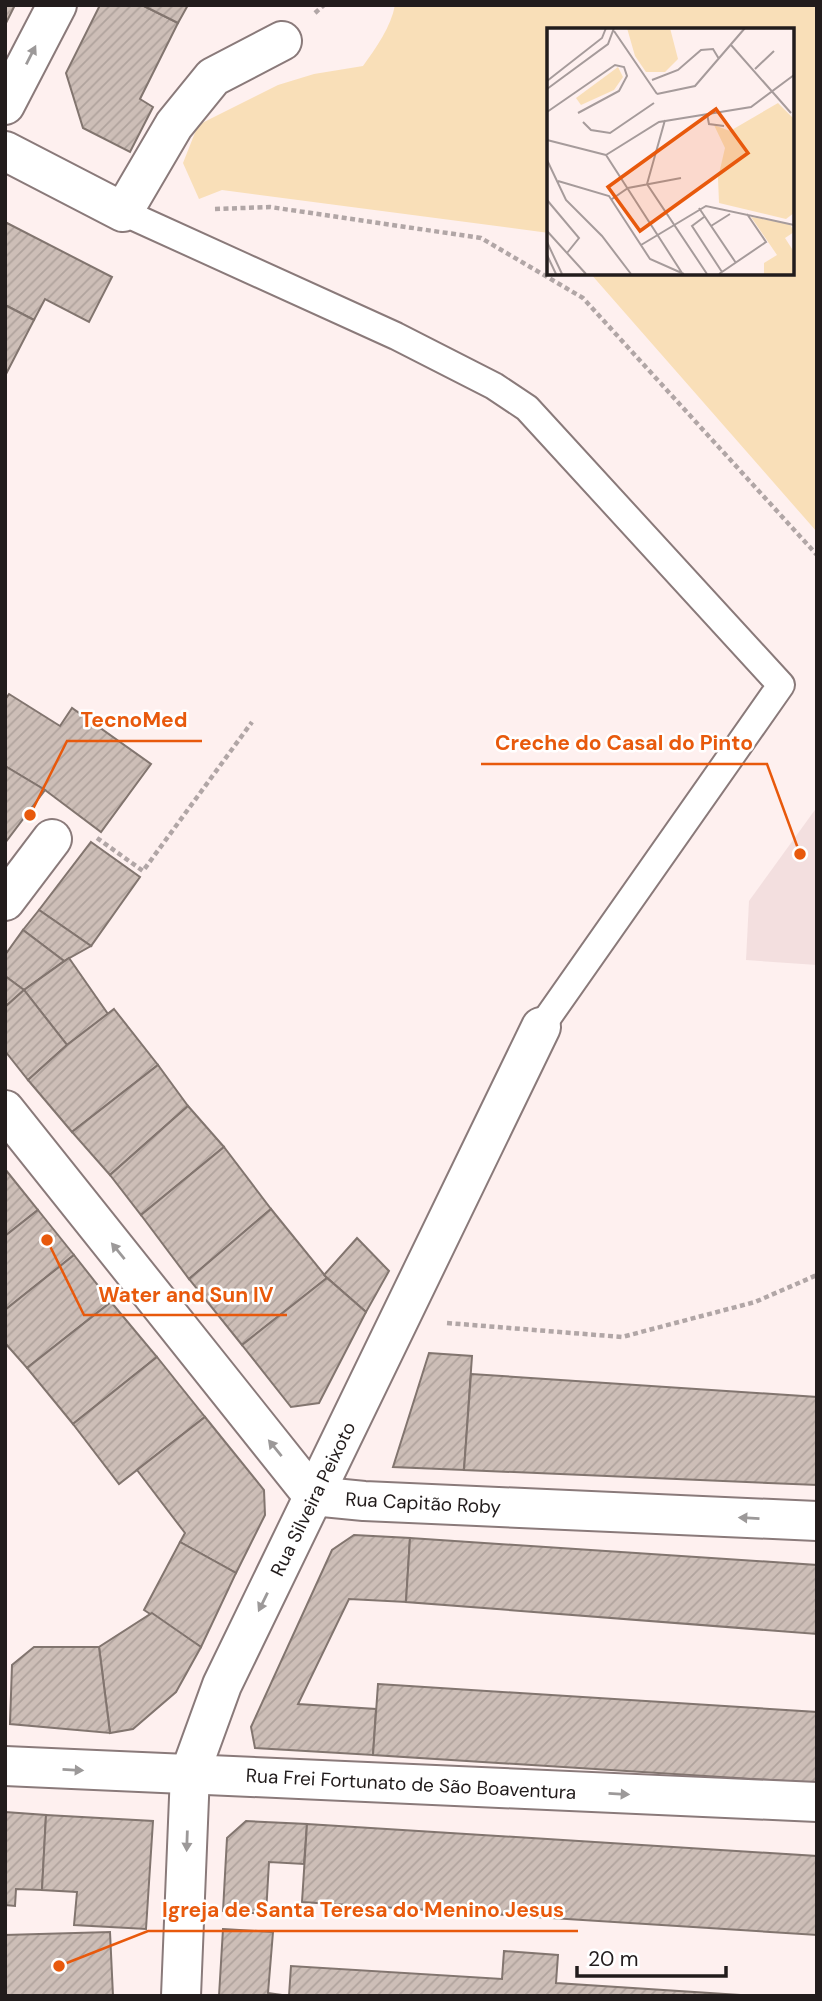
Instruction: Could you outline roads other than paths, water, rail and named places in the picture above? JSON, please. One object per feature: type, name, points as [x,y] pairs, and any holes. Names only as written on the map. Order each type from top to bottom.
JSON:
[{"type":"street","points":[[5,105],[57,5]]},
{"type":"street","points":[[5,151],[123,212],[174,125],[213,77],[282,41]]},
{"type":"street","points":[[5,901],[52,839]]},
{"type":"street","name":"Rua Silveira Peixoto","points":[[181,1996],[190,1773],[222,1685],[541,1027]]},
{"type":"street","points":[[5,1110],[313,1496]]},
{"type":"street","name":"Rua Capitão Roby","points":[[313,1496],[364,1501],[817,1521]]},
{"type":"street","name":"Rua Frei Fortunato de São Boaventura","points":[[5,1766],[817,1802]]},
{"type":"lane","points":[[123,212],[396,336],[494,386],[527,408],[781,685],[541,1027]]},
{"type":"place","name":"TecnoMed","points":[[30,815]]},
{"type":"place","name":"Creche do Casal do Pinto","points":[[800,854]]},
{"type":"place","name":"Water and Sun IV","points":[[47,1240]]},
{"type":"place","name":"Igreja de Santa Teresa do Menino Jesus","points":[[59,1966]]}]
